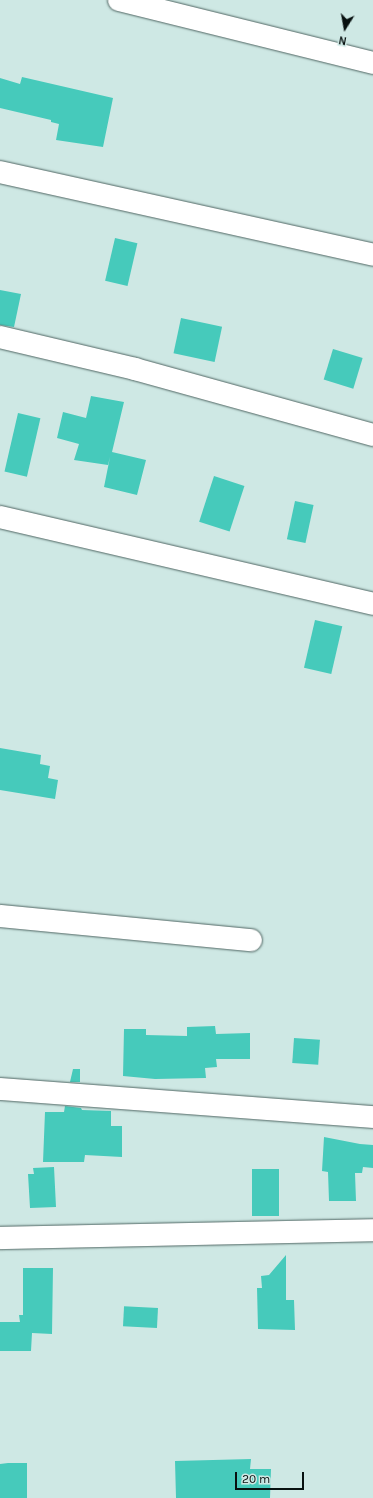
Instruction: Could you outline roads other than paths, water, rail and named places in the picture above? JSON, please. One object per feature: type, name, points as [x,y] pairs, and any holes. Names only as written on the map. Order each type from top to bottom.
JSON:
[{"type":"street","points":[[119,0],[373,63]]},
{"type":"street","points":[[0,172],[373,255]]},
{"type":"street","points":[[0,337],[134,369],[373,435]]},
{"type":"street","points":[[0,517],[373,604]]},
{"type":"street","points":[[0,916],[251,940]]},
{"type":"street","points":[[0,1089],[373,1117]]},
{"type":"street","points":[[0,1238],[373,1230]]}]
